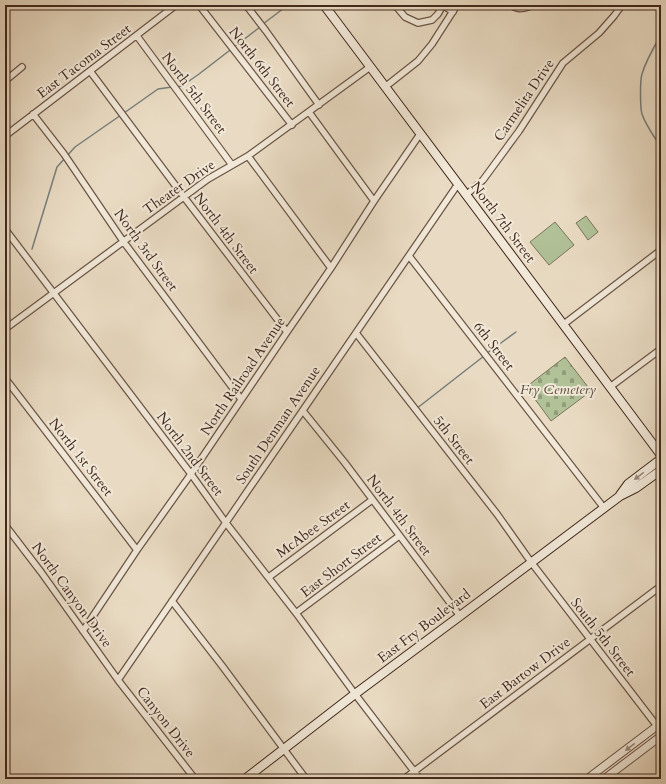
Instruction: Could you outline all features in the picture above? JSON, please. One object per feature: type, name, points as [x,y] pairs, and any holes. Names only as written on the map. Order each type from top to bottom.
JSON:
[{"type":"main road","name":"North 7th Street","points":[[324,5],[661,455]]},
{"type":"main road","name":"East Fry Boulevard","points":[[620,496],[628,484],[661,459]]},
{"type":"main road","name":"East Fry Boulevard","points":[[245,779],[355,694],[531,562],[620,496],[636,488],[661,470]]},
{"type":"street","name":"East Tacoma Street","points":[[5,136],[176,5]]},
{"type":"street","name":"North 6th Street","points":[[199,5],[292,125]]},
{"type":"street","points":[[246,5],[319,105]]},
{"type":"street","points":[[395,5],[405,17],[418,23],[432,20],[438,14],[443,5],[453,12]]},
{"type":"street","points":[[385,87],[418,61],[432,44],[457,5]]},
{"type":"street","points":[[511,5],[515,8],[525,9],[533,5]]},
{"type":"street","name":"Carmelita Drive","points":[[466,195],[483,180],[519,132],[563,63],[599,34],[622,5]]},
{"type":"street","name":"North 5th Street","points":[[137,36],[232,165]]},
{"type":"street","name":"Theater Drive","points":[[5,329],[208,179],[248,156],[370,67]]},
{"type":"street","points":[[5,80],[22,68]]},
{"type":"street","name":"North 4th Street","points":[[90,71],[287,332]]},
{"type":"street","points":[[309,112],[374,201]]},
{"type":"street","name":"North 3rd Street","points":[[33,114],[64,154],[123,241],[242,399]]},
{"type":"street","name":"North Railroad Avenue","points":[[83,631],[331,268],[374,201],[418,137],[421,135]]},
{"type":"street","points":[[248,156],[331,268]]},
{"type":"street","name":"South Denman Avenue","points":[[118,680],[458,184]]},
{"type":"street","name":"North 2nd Street","points":[[5,229],[420,779]]},
{"type":"street","points":[[564,324],[661,250]]},
{"type":"street","name":"6th Street","points":[[409,256],[604,508]]},
{"type":"street","name":"5th Street","points":[[356,333],[497,514],[531,562]]},
{"type":"street","points":[[610,387],[661,349]]},
{"type":"street","name":"North 1st Street","points":[[5,378],[137,550]]},
{"type":"street","name":"North 4th Street","points":[[303,411],[345,463],[460,616]]},
{"type":"street","name":"McAbee Street","points":[[269,577],[372,500]]},
{"type":"street","name":"North Canyon Drive","points":[[5,525],[41,572],[118,680]]},
{"type":"street","name":"East Short Street","points":[[296,613],[400,536]]},
{"type":"street","name":"South 5th Street","points":[[531,562],[659,725]]},
{"type":"street","name":"East Bartow Drive","points":[[404,779],[661,586]]},
{"type":"street","points":[[172,601],[306,779]]},
{"type":"street","name":"Canyon Drive","points":[[118,680],[195,779]]},
{"type":"street","points":[[587,779],[659,725]]},
{"type":"street","points":[[604,779],[661,736]]},
{"type":"green space","points":[[586,216],[598,232],[588,240],[576,223]]},
{"type":"green space","points":[[555,222],[574,245],[549,265],[530,242]]},
{"type":"green space","name":"Fry Cemetery","points":[[565,357],[591,391],[551,421],[526,387]]},
{"type":"waterway","points":[[263,24],[288,5]]},
{"type":"waterway","points":[[176,87],[182,86],[199,74],[260,27]]},
{"type":"waterway","points":[[661,35],[650,54],[641,77],[640,94],[643,118],[661,146]]},
{"type":"waterway","points":[[124,113],[158,89],[172,87]]},
{"type":"waterway","points":[[32,249],[57,167],[75,147],[121,115]]},
{"type":"waterway","points":[[487,353],[516,332]]},
{"type":"waterway","points":[[416,409],[484,356]]}]
